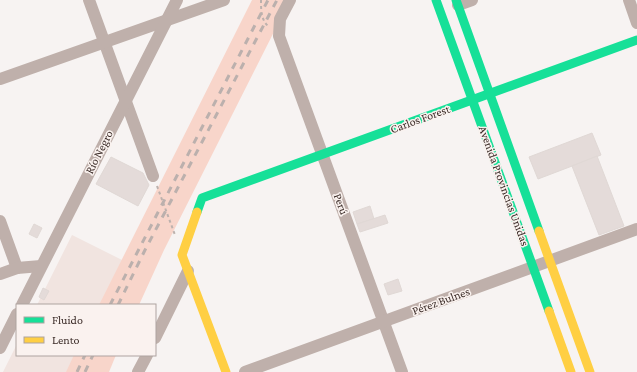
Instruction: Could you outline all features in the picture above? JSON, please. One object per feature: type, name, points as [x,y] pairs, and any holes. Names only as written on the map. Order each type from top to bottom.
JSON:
[{"type":"main road","name":"Avenida Provincias Unidas","points":[[436,0],[571,372]]},
{"type":"main road","name":"Avenida Provincias Unidas","points":[[457,3],[590,372]]},
{"type":"main road","name":"Carlos Forest","points":[[182,255],[202,198],[637,40]]},
{"type":"main road","points":[[182,255],[226,372]]},
{"type":"street","points":[[90,0],[153,176]]},
{"type":"street","name":"Río Negro","points":[[22,304],[125,100],[178,0]]},
{"type":"street","points":[[0,79],[224,0]]},
{"type":"street","points":[[279,36],[280,19],[290,0]]},
{"type":"street","points":[[457,3],[472,0]]},
{"type":"street","points":[[629,0],[637,23]]},
{"type":"street","name":"Perú","points":[[279,36],[402,372]]},
{"type":"street","points":[[0,221],[17,268]]},
{"type":"street","name":"Pérez Bulnes","points":[[245,372],[637,229]]},
{"type":"street","points":[[0,274],[17,268],[41,266]]},
{"type":"street","points":[[156,336],[188,271]]},
{"type":"street","points":[[0,348],[16,316]]},
{"type":"street","points":[[138,372],[146,356]]},
{"type":"path","points":[[261,0],[261,14],[265,24],[279,36]]},
{"type":"path","points":[[153,176],[182,255]]},
{"type":"shaded area","points":[[252,0],[290,0],[164,250],[139,304],[100,304]]},
{"type":"shaded area","points":[[72,235],[126,262],[105,304],[38,304]]},
{"type":"shaded area","points":[[16,346],[16,356],[78,356],[70,372],[3,372]]},
{"type":"shaded area","points":[[74,356],[116,356],[109,372],[66,372]]},
{"type":"building","points":[[592,133],[601,155],[538,179],[529,157]]},
{"type":"building","points":[[597,156],[624,226],[599,235],[572,166]]},
{"type":"building","points":[[111,157],[143,173],[149,185],[138,206],[96,184]]},
{"type":"building","points":[[370,206],[374,219],[357,224],[353,212]]},
{"type":"building","points":[[385,215],[388,223],[360,232],[357,224]]},
{"type":"building","points":[[34,224],[42,228],[37,238],[29,234]]},
{"type":"building","points":[[398,279],[402,291],[388,295],[384,284]]},
{"type":"building","points":[[43,288],[49,291],[44,300],[39,297]]},
{"type":"railway","points":[[111,304],[268,0]]},
{"type":"railway","points":[[118,304],[145,250],[277,0]]},
{"type":"railway","points":[[77,372],[85,356]]},
{"type":"railway","points":[[85,372],[93,356]]},
{"type":"traffic: fast","points":[[436,0],[549,311]]},
{"type":"traffic: fast","points":[[456,0],[539,231]]},
{"type":"traffic: fast","points":[[197,212],[202,198],[637,40]]},
{"type":"traffic: slow","points":[[197,212],[182,255],[226,372]]},
{"type":"traffic: slow","points":[[539,231],[590,372]]},
{"type":"traffic: slow","points":[[549,311],[571,372]]}]
